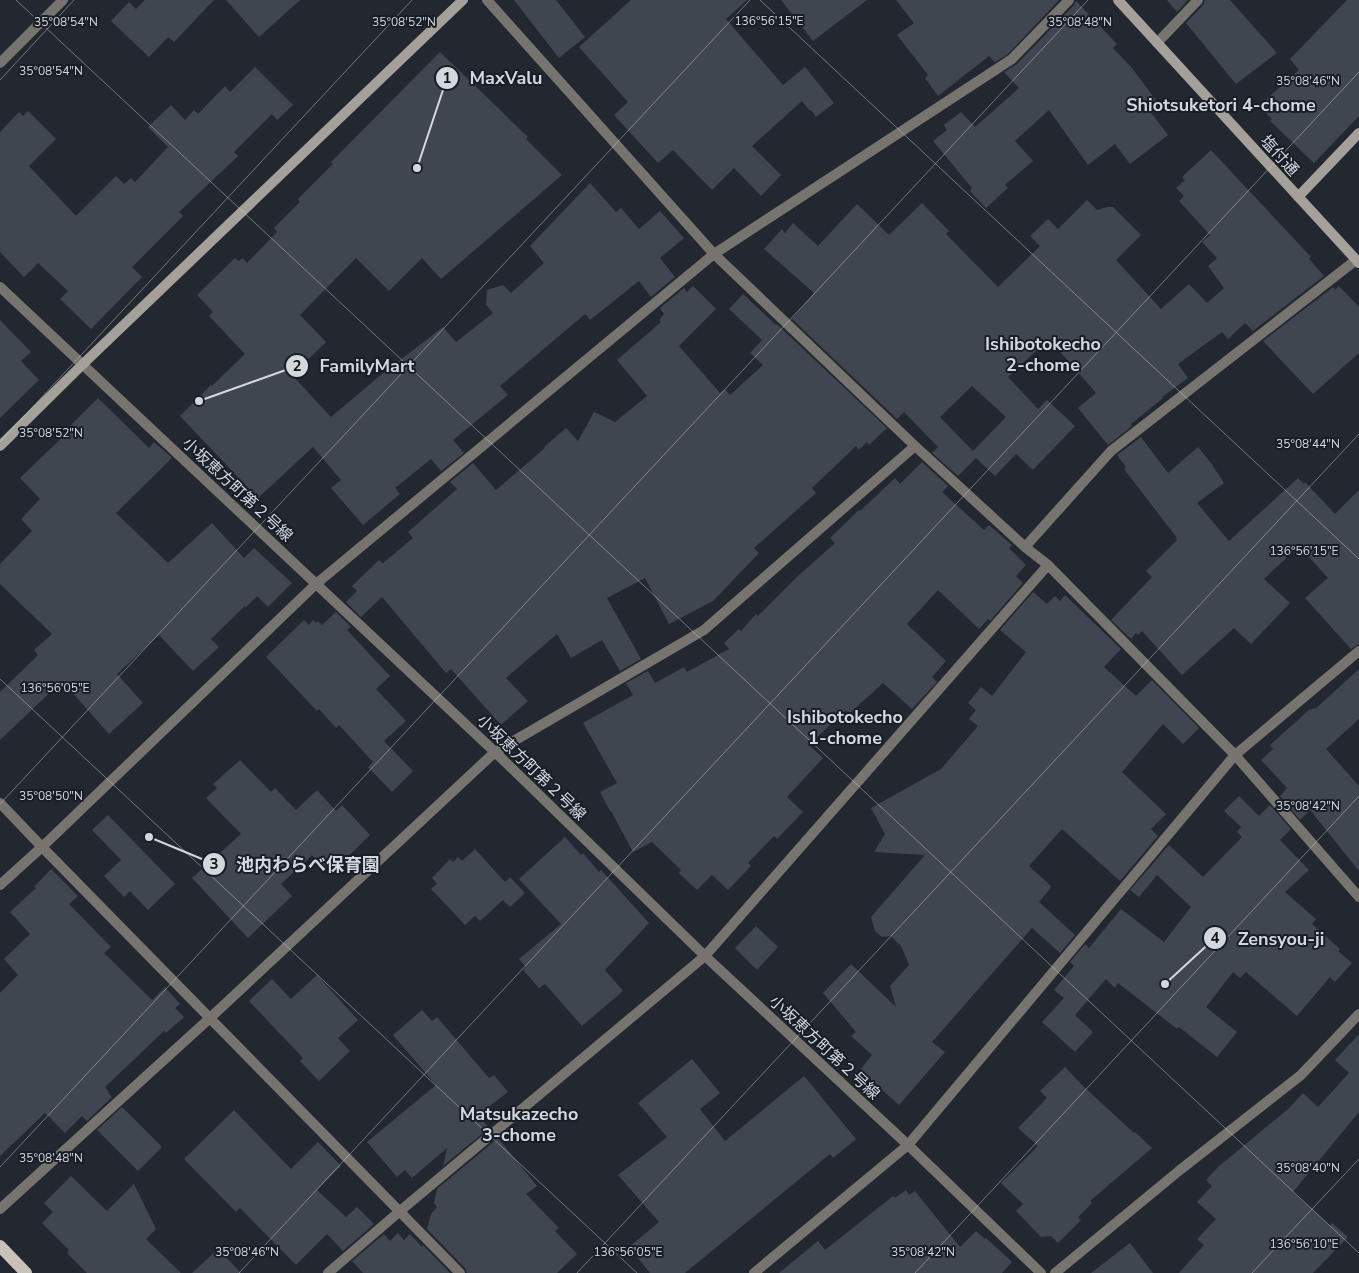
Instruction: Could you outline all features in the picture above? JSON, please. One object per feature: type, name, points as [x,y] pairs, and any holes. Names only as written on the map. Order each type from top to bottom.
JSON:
[{"type":"main road","points":[[0,1246],[26,1273]]},
{"type":"street","points":[[0,63],[63,0]]},
{"type":"street","points":[[0,446],[462,0]]},
{"type":"street","points":[[487,0],[714,254],[915,446],[1025,547],[1048,565],[1235,755],[1359,897]]},
{"type":"street","points":[[0,885],[42,848],[316,584],[714,254],[1012,59],[1069,0]]},
{"type":"street","name":"塩付通","points":[[1118,0],[1357,261]]},
{"type":"street","points":[[1157,43],[1198,0]]},
{"type":"street","points":[[1298,197],[1359,133]]},
{"type":"street","points":[[1025,547],[1111,451],[1357,261]]},
{"type":"street","name":"小坂恵方町第２号線","points":[[0,287],[495,752],[705,956],[908,1145],[1041,1273]]},
{"type":"street","points":[[0,1210],[210,1018],[495,752],[704,630],[915,446]]},
{"type":"street","points":[[328,1273],[400,1210],[705,956],[1048,565]]},
{"type":"street","points":[[754,1273],[908,1145],[1235,755],[1359,651]]},
{"type":"street","points":[[0,803],[460,1273]]},
{"type":"street","points":[[1055,1273],[1180,1170],[1301,1075],[1359,1014]]},
{"type":"building","points":[[145,0],[214,0],[174,42],[168,37],[149,57],[111,21],[129,2],[136,9]]},
{"type":"building","points":[[226,0],[300,0],[259,37]]},
{"type":"building","points":[[514,0],[556,0],[585,37],[559,58]]},
{"type":"building","points":[[631,0],[747,0],[726,19],[783,85],[805,67],[834,103],[816,117],[802,101],[752,146],[781,175],[761,196],[734,168],[712,190],[673,150],[658,163],[614,115],[628,102],[579,47]]},
{"type":"building","points":[[781,0],[867,0],[813,41]]},
{"type":"building","points":[[896,0],[1059,0],[1008,54],[995,62],[989,56],[938,96],[925,78],[928,75],[897,35],[914,23]]},
{"type":"building","points":[[1167,0],[1188,0],[1177,12]]},
{"type":"building","points":[[1205,0],[1230,0],[1277,53],[1236,84],[1186,23],[1203,5]]},
{"type":"building","points":[[1347,0],[1359,0],[1359,116],[1314,163],[1270,121],[1272,119],[1259,106],[1299,70],[1290,59]]},
{"type":"building","points":[[1076,1],[1117,44],[1113,48],[1132,68],[1158,103],[1149,110],[1168,135],[1130,164],[1115,144],[1088,165],[1049,110],[1015,141],[1033,161],[1005,185],[1008,188],[986,208],[970,191],[972,188],[933,141],[947,130],[944,125],[961,112],[975,127],[1019,88],[1004,72],[1017,64]]},
{"type":"building","points":[[440,52],[528,137],[526,139],[562,175],[441,279],[422,258],[389,291],[356,258],[300,315],[326,342],[292,375],[331,417],[382,374],[443,327],[456,342],[493,313],[486,305],[487,290],[503,285],[511,293],[544,263],[530,246],[590,183],[616,212],[621,208],[639,229],[660,211],[684,238],[660,258],[675,277],[651,297],[639,281],[590,320],[585,314],[500,386],[508,395],[453,440],[464,453],[441,471],[431,459],[395,488],[400,494],[363,525],[331,488],[341,480],[313,447],[258,498],[180,416],[245,354],[209,316],[213,312],[197,295],[235,258],[238,261],[243,258],[247,263],[277,232],[274,228],[300,202],[298,199],[333,164],[331,162]]},
{"type":"building","points":[[255,67],[293,105],[277,120],[272,114],[234,152],[238,156],[179,212],[183,216],[132,267],[142,277],[91,329],[60,299],[68,291],[38,263],[24,277],[0,252],[0,132],[19,112],[23,116],[28,111],[56,139],[29,166],[76,216],[116,176],[124,184],[131,178],[135,182],[168,147],[148,127],[171,105],[185,120],[194,110],[198,114],[225,86],[230,92]]},
{"type":"building","points":[[1211,150],[1311,257],[1309,259],[1324,276],[1253,331],[1245,323],[1228,339],[1222,332],[1178,364],[1188,378],[1162,397],[1131,424],[1132,426],[1108,445],[1078,408],[1096,393],[1049,339],[1008,377],[1038,409],[1047,400],[1075,426],[1033,470],[1016,454],[995,476],[976,458],[958,476],[932,453],[938,447],[904,412],[897,419],[792,319],[814,293],[764,249],[782,229],[785,233],[793,223],[818,246],[857,204],[889,235],[922,203],[949,231],[946,234],[998,287],[1040,246],[1030,236],[1048,219],[1058,229],[1087,200],[1097,210],[1113,207],[1141,235],[1116,260],[1161,309],[1189,284],[1207,303],[1224,288],[1208,266],[1217,258],[1202,242],[1210,235],[1179,201],[1184,196],[1176,188],[1185,180],[1182,177]],"holes":[[[972,386],[1006,417],[973,451],[940,417]]]},
{"type":"building","points":[[693,286],[716,309],[679,346],[720,393],[725,389],[730,395],[763,365],[750,353],[762,340],[729,309],[743,294],[887,428],[869,445],[867,442],[859,450],[856,446],[812,488],[816,493],[754,548],[759,553],[713,601],[669,624],[645,578],[607,598],[641,659],[620,671],[602,640],[571,658],[557,634],[506,678],[528,701],[501,725],[451,669],[446,673],[382,597],[361,617],[346,602],[357,591],[352,586],[379,560],[383,563],[413,538],[408,532],[457,489],[450,482],[473,463],[496,490],[566,428],[578,441],[594,412],[615,422],[647,396],[617,360],[661,322],[659,320],[664,314],[660,308],[684,288],[687,292]]},
{"type":"building","points":[[1339,286],[1359,307],[1359,353],[1313,394],[1263,341],[1333,287],[1335,290]]},
{"type":"building","points":[[0,320],[31,352],[21,361],[39,380],[0,418]]},
{"type":"building","points":[[98,398],[149,448],[154,442],[172,458],[116,513],[168,563],[212,523],[244,558],[254,548],[292,583],[268,607],[257,596],[245,606],[211,639],[219,647],[193,671],[159,635],[117,674],[143,703],[109,734],[62,681],[0,740],[0,692],[38,655],[34,650],[52,634],[0,584],[0,564],[32,531],[21,519],[40,499],[20,478],[70,430],[68,428]]},
{"type":"building","points":[[1141,437],[1168,473],[1198,447],[1224,483],[1197,503],[1229,541],[1298,478],[1304,484],[1305,482],[1335,514],[1359,490],[1359,644],[1351,649],[1305,598],[1328,578],[1299,546],[1264,579],[1290,603],[1251,644],[1234,628],[1182,675],[1142,631],[1138,635],[1136,633],[1131,639],[1111,620],[1152,577],[1146,571],[1177,540],[1124,469],[1126,467],[1117,455]]},
{"type":"building","points":[[922,462],[948,486],[942,492],[984,530],[989,525],[1012,545],[1009,548],[1026,565],[1016,576],[1023,583],[990,621],[988,619],[979,629],[938,590],[907,624],[946,661],[932,677],[937,682],[912,709],[883,683],[849,714],[846,710],[809,745],[823,758],[787,797],[803,812],[777,839],[774,836],[748,863],[751,866],[728,890],[712,875],[697,890],[679,873],[681,870],[652,842],[633,852],[600,792],[617,783],[583,723],[633,695],[626,683],[648,671],[655,683],[684,667],[687,672],[729,649],[724,643],[739,629],[741,631],[756,614],[758,616],[799,575],[835,543],[830,538],[895,478],[900,484]]},
{"type":"building","points":[[1033,592],[1047,604],[1055,596],[1060,601],[1065,595],[1121,649],[1104,667],[1136,696],[1152,680],[1199,728],[1183,744],[1163,724],[1122,772],[1166,814],[1151,829],[1158,836],[1120,881],[1062,829],[1029,866],[1051,886],[1039,902],[1075,935],[1060,953],[1032,928],[932,1042],[945,1052],[899,1105],[860,1070],[872,1055],[851,1036],[856,1032],[823,993],[851,964],[896,1007],[890,986],[909,965],[901,946],[891,936],[882,937],[875,931],[871,917],[925,855],[874,852],[885,834],[871,808],[941,769],[978,726],[969,719],[976,710],[968,703],[981,687],[992,696],[1026,652],[1000,630]]},
{"type":"building","points":[[336,612],[351,627],[347,630],[390,676],[376,689],[406,721],[384,741],[413,771],[392,792],[368,767],[373,762],[339,725],[336,728],[319,709],[317,711],[266,657],[304,620],[309,625],[313,620],[316,623],[318,621],[322,625]]},
{"type":"building","points":[[1359,669],[1359,719],[1326,749],[1359,786],[1359,871],[1310,810],[1300,820],[1280,796],[1287,788],[1261,760],[1273,749],[1270,745],[1310,709],[1315,709]]},
{"type":"building","points":[[240,760],[271,792],[275,788],[296,810],[317,790],[336,811],[342,805],[370,835],[330,874],[312,855],[281,884],[292,896],[248,938],[192,878],[241,834],[206,798],[217,788],[213,784]]},
{"type":"building","points":[[1239,796],[1259,816],[1270,805],[1291,829],[1280,840],[1309,870],[1285,892],[1316,919],[1312,924],[1340,949],[1338,951],[1352,963],[1335,982],[1330,977],[1297,1016],[1246,972],[1240,978],[1233,972],[1206,1007],[1237,1032],[1217,1057],[1179,1027],[1177,1029],[1118,983],[1115,988],[1106,979],[1075,1015],[1093,1032],[1075,1052],[1042,1022],[1064,998],[1054,990],[1074,966],[1070,962],[1085,944],[1089,948],[1121,909],[1164,942],[1191,907],[1157,875],[1139,897],[1130,890],[1169,845],[1203,877],[1242,837],[1237,832],[1241,827],[1224,811]]},
{"type":"building","points":[[108,815],[175,884],[148,910],[130,891],[124,897],[104,876],[121,860],[92,830]]},
{"type":"building","points":[[565,837],[581,855],[583,853],[599,872],[601,870],[649,923],[605,970],[623,991],[582,1026],[545,984],[539,988],[523,970],[526,967],[519,959],[561,924],[519,879]]},
{"type":"building","points":[[475,849],[505,882],[510,877],[525,893],[510,907],[503,900],[480,921],[475,916],[465,925],[431,889],[437,884],[432,878],[450,859],[453,862],[458,857],[462,861]]},
{"type":"building","points":[[51,869],[78,896],[69,904],[111,947],[104,953],[152,1000],[165,987],[180,1004],[175,1008],[184,1017],[166,1033],[164,1031],[105,1087],[112,1097],[87,1121],[82,1116],[65,1133],[45,1113],[0,1156],[0,993],[18,975],[4,959],[30,934],[10,912],[36,888],[34,887]]},
{"type":"building","points":[[756,926],[778,947],[757,970],[735,948]]},
{"type":"building","points":[[317,975],[358,1020],[338,1038],[350,1051],[319,1081],[300,1061],[303,1058],[249,1001],[272,979],[291,999]]},
{"type":"building","points":[[422,1010],[432,1021],[437,1017],[489,1078],[494,1075],[508,1092],[478,1115],[489,1128],[443,1166],[447,1148],[412,1178],[405,1170],[397,1177],[367,1142],[436,1085],[393,1035]]},
{"type":"building","points":[[1359,1034],[1359,1112],[1293,1192],[1330,1226],[1332,1223],[1348,1237],[1313,1273],[1179,1273],[1204,1245],[1197,1239],[1216,1219],[1197,1202],[1212,1186],[1206,1180],[1218,1167],[1288,1109],[1303,1093],[1318,1107],[1349,1073],[1335,1060]]},
{"type":"building","points":[[692,1059],[720,1093],[700,1109],[725,1141],[804,1076],[856,1139],[833,1158],[830,1154],[685,1273],[650,1273],[629,1247],[659,1222],[618,1175],[667,1137],[638,1103]]},
{"type":"building","points":[[1065,1067],[1082,1085],[1152,1148],[1090,1201],[1092,1203],[1078,1217],[1081,1220],[1058,1243],[1051,1236],[1041,1237],[1016,1211],[1023,1204],[1001,1183],[1038,1146],[1018,1128],[1047,1098],[1040,1091]]},
{"type":"building","points":[[122,1107],[162,1147],[138,1171],[97,1130]]},
{"type":"building","points":[[234,1110],[291,1169],[318,1142],[341,1166],[317,1190],[346,1217],[357,1207],[374,1224],[343,1251],[327,1234],[296,1265],[240,1208],[236,1212],[184,1159]]},
{"type":"building","points":[[498,1138],[537,1186],[526,1194],[559,1228],[555,1231],[577,1254],[557,1273],[467,1273],[465,1268],[427,1229],[431,1214],[437,1207],[434,1203],[437,1189]]},
{"type":"building","points":[[71,1176],[107,1211],[134,1184],[156,1229],[146,1239],[181,1273],[87,1273],[67,1253],[69,1250],[42,1223],[53,1212],[44,1203]]},
{"type":"building","points":[[906,1190],[909,1195],[915,1191],[960,1247],[976,1231],[1012,1262],[1002,1273],[779,1273],[818,1241],[825,1250],[893,1196],[895,1198]]},
{"type":"building","points":[[398,1233],[404,1240],[410,1234],[450,1273],[363,1273],[352,1261],[384,1234],[390,1241]]},
{"type":"building","points":[[1130,1243],[1153,1273],[1091,1273]]},
{"type":"building","points":[[218,1249],[241,1273],[192,1273]]},
{"type":"place","name":"MaxValu","points":[[417,168]]},
{"type":"place","name":"FamilyMart","points":[[199,401]]},
{"type":"place","name":"池内わらべ保育園","points":[[149,837]]},
{"type":"place","name":"Zensyou-ji","points":[[1165,984]]},
{"type":"district","name":"Shiotsuketori 4-chome","points":[[1221,105]]},
{"type":"district","name":"Ishibotokecho 2-chome","points":[[1043,354]]},
{"type":"district","name":"Ishibotokecho 1-chome","points":[[845,728]]},
{"type":"district","name":"Matsukazecho 3-chome","points":[[519,1124]]}]
